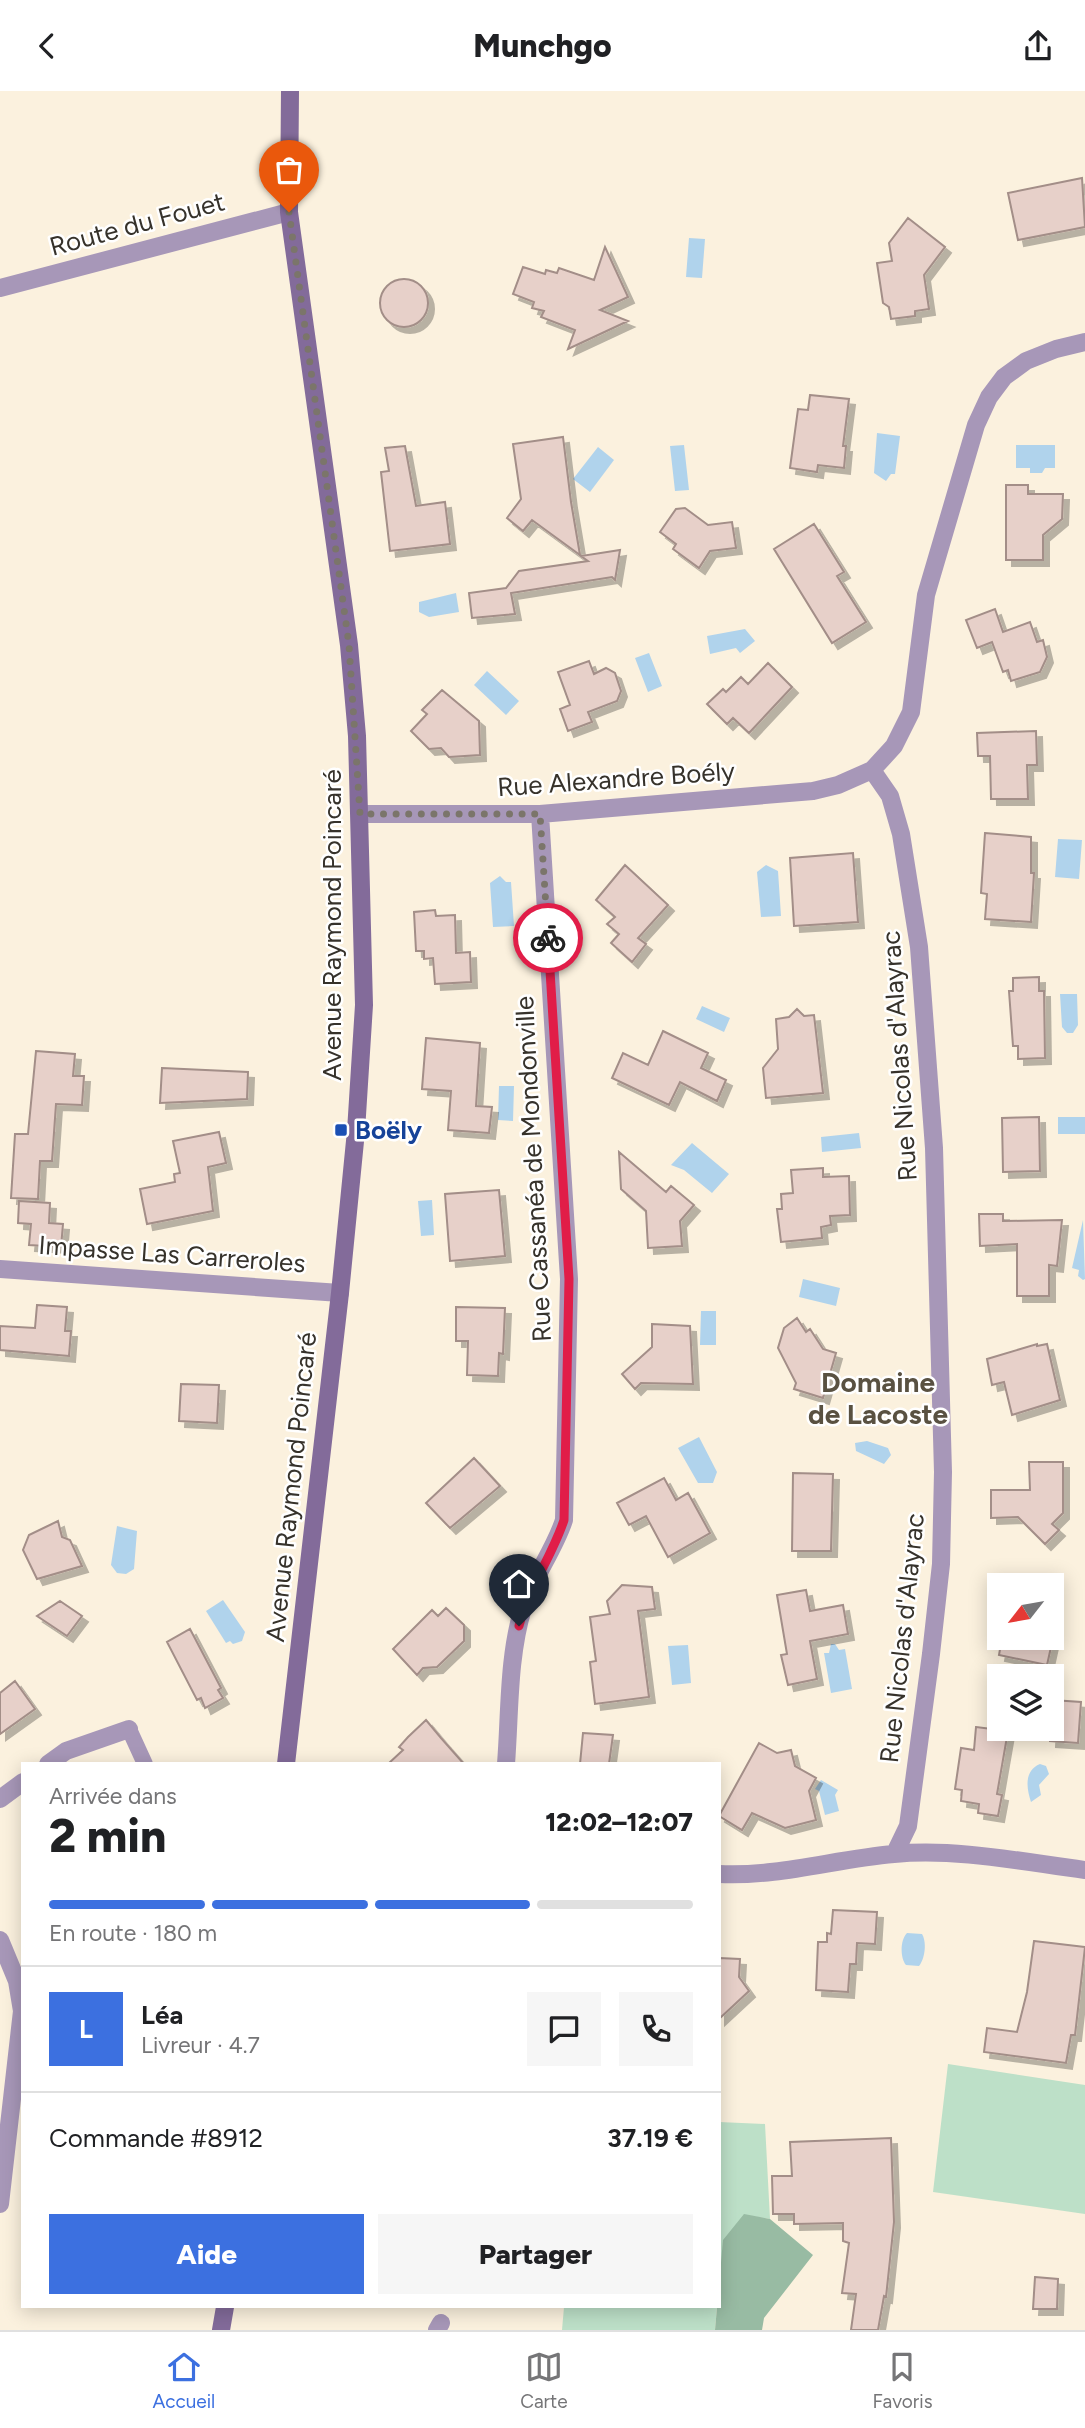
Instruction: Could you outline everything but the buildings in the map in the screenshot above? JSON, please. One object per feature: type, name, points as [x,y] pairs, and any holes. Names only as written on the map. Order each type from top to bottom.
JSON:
[{"type":"main road","name":"Avenue Raymond Poincaré","points":[[286,1762],[340,1293],[356,1131],[364,1005],[360,814],[349,645],[289,212],[290,91]]},
{"type":"main road","points":[[224,2330],[225,2308]]},
{"type":"street","name":"Route du Fouet","points":[[0,288],[289,212]]},
{"type":"street","points":[[872,770],[894,746],[911,712],[926,595],[976,425],[984,407],[1004,377],[1026,361],[1056,349],[1085,342]]},
{"type":"street","name":"Rue Alexandre Boély","points":[[360,814],[540,814],[813,790],[838,785],[872,770]]},
{"type":"street","name":"Rue Nicolas d'Alayrac","points":[[872,770],[890,796],[894,809],[919,947],[934,1148],[943,1472],[941,1564],[931,1654],[908,1826],[895,1853]]},
{"type":"street","name":"Rue Cassanéa de Mondonville","points":[[506,1762],[514,1646],[523,1606],[556,1544],[564,1520],[569,1279],[540,814]]},
{"type":"street","name":"Impasse Las Carreroles","points":[[0,1269],[340,1293]]},
{"type":"street","points":[[51,1762],[66,1751],[129,1729]]},
{"type":"street","points":[[0,1799],[21,1783]]},
{"type":"street","points":[[721,1874],[757,1876],[895,1853],[968,1855],[1085,1870]]},
{"type":"street","points":[[0,1940],[17,1981],[21,2005]]},
{"type":"street","points":[[0,2204],[21,2020]]},
{"type":"lane","points":[[129,1729],[144,1762]]},
{"type":"green space","points":[[948,2064],[1085,2085],[1085,2214],[933,2192]]},
{"type":"green space","points":[[721,2122],[765,2124],[770,2219],[744,2215],[721,2275]]},
{"type":"green space","points":[[744,2214],[770,2219],[813,2255],[764,2318],[762,2330],[715,2330],[717,2308],[721,2308],[723,2240]]},
{"type":"green space","points":[[564,2308],[717,2308],[715,2330],[562,2330]]},
{"type":"water","points":[[689,238],[705,239],[702,278],[686,277]]},
{"type":"water","points":[[877,433],[900,436],[895,474],[891,474],[886,481],[874,473]]},
{"type":"water","points":[[684,445],[689,490],[675,491],[670,446]]},
{"type":"water","points":[[1016,445],[1055,445],[1055,468],[1045,468],[1042,473],[1030,473],[1030,468],[1016,468]]},
{"type":"water","points":[[598,447],[614,460],[590,492],[573,479]]},
{"type":"water","points":[[456,593],[459,612],[429,617],[419,612],[419,602]]},
{"type":"water","points":[[745,629],[755,641],[740,653],[736,648],[710,654],[707,636]]},
{"type":"water","points":[[649,653],[662,686],[648,692],[635,658]]},
{"type":"water","points":[[487,671],[519,701],[506,715],[474,685]]},
{"type":"water","points":[[1058,839],[1082,840],[1079,879],[1055,877]]},
{"type":"water","points":[[766,865],[778,871],[781,916],[761,917],[757,872]]},
{"type":"water","points":[[500,876],[506,882],[511,882],[514,926],[493,927],[490,883]]},
{"type":"water","points":[[1060,994],[1077,994],[1078,1025],[1073,1033],[1067,1033],[1062,1027]]},
{"type":"water","points":[[702,1006],[730,1018],[724,1032],[696,1019]]},
{"type":"water","points":[[499,1086],[514,1086],[513,1121],[498,1120]]},
{"type":"water","points":[[1058,1117],[1085,1117],[1085,1134],[1058,1134]]},
{"type":"water","points":[[859,1133],[861,1148],[822,1152],[821,1137]]},
{"type":"water","points":[[692,1143],[729,1174],[712,1193],[684,1170],[671,1165]]},
{"type":"water","points":[[432,1200],[434,1235],[421,1236],[418,1201]]},
{"type":"water","points":[[1083,1220],[1083,1280],[1078,1276],[1079,1270],[1072,1268]]},
{"type":"water","points":[[803,1279],[840,1288],[836,1306],[799,1297]]},
{"type":"water","points":[[701,1311],[716,1311],[716,1345],[700,1345]]},
{"type":"water","points":[[699,1437],[717,1472],[713,1483],[698,1483],[678,1448]]},
{"type":"water","points":[[867,1441],[888,1448],[891,1455],[884,1464],[856,1451],[855,1443]]},
{"type":"water","points":[[117,1526],[137,1531],[134,1569],[126,1574],[117,1573],[111,1565]]},
{"type":"water","points":[[223,1600],[245,1632],[242,1641],[226,1643],[206,1611]]},
{"type":"water","points":[[831,1644],[835,1644],[839,1650],[845,1649],[852,1689],[831,1693],[824,1653],[829,1653]]},
{"type":"water","points":[[688,1645],[691,1683],[672,1685],[668,1646]]},
{"type":"water","points":[[1040,1764],[1046,1766],[1049,1774],[1039,1785],[1041,1795],[1031,1802],[1029,1776]]},
{"type":"water","points":[[821,1780],[838,1790],[835,1795],[839,1811],[825,1815],[819,1791],[815,1789]]},
{"type":"water","points":[[907,1933],[922,1934],[924,1937],[924,1955],[919,1966],[906,1965],[904,1962],[902,1944]]},
{"type":"way so far","points":[[289,212],[349,645],[360,814],[540,814],[548,938]]},
{"type":"place","name":"Boëly","points":[[341,1130]]},
{"type":"district","name":"Domaine de Lacoste","points":[[878,1398]]},
{"type":"route","points":[[519,1626],[523,1606],[556,1544],[564,1520],[569,1279],[548,938]]}]
